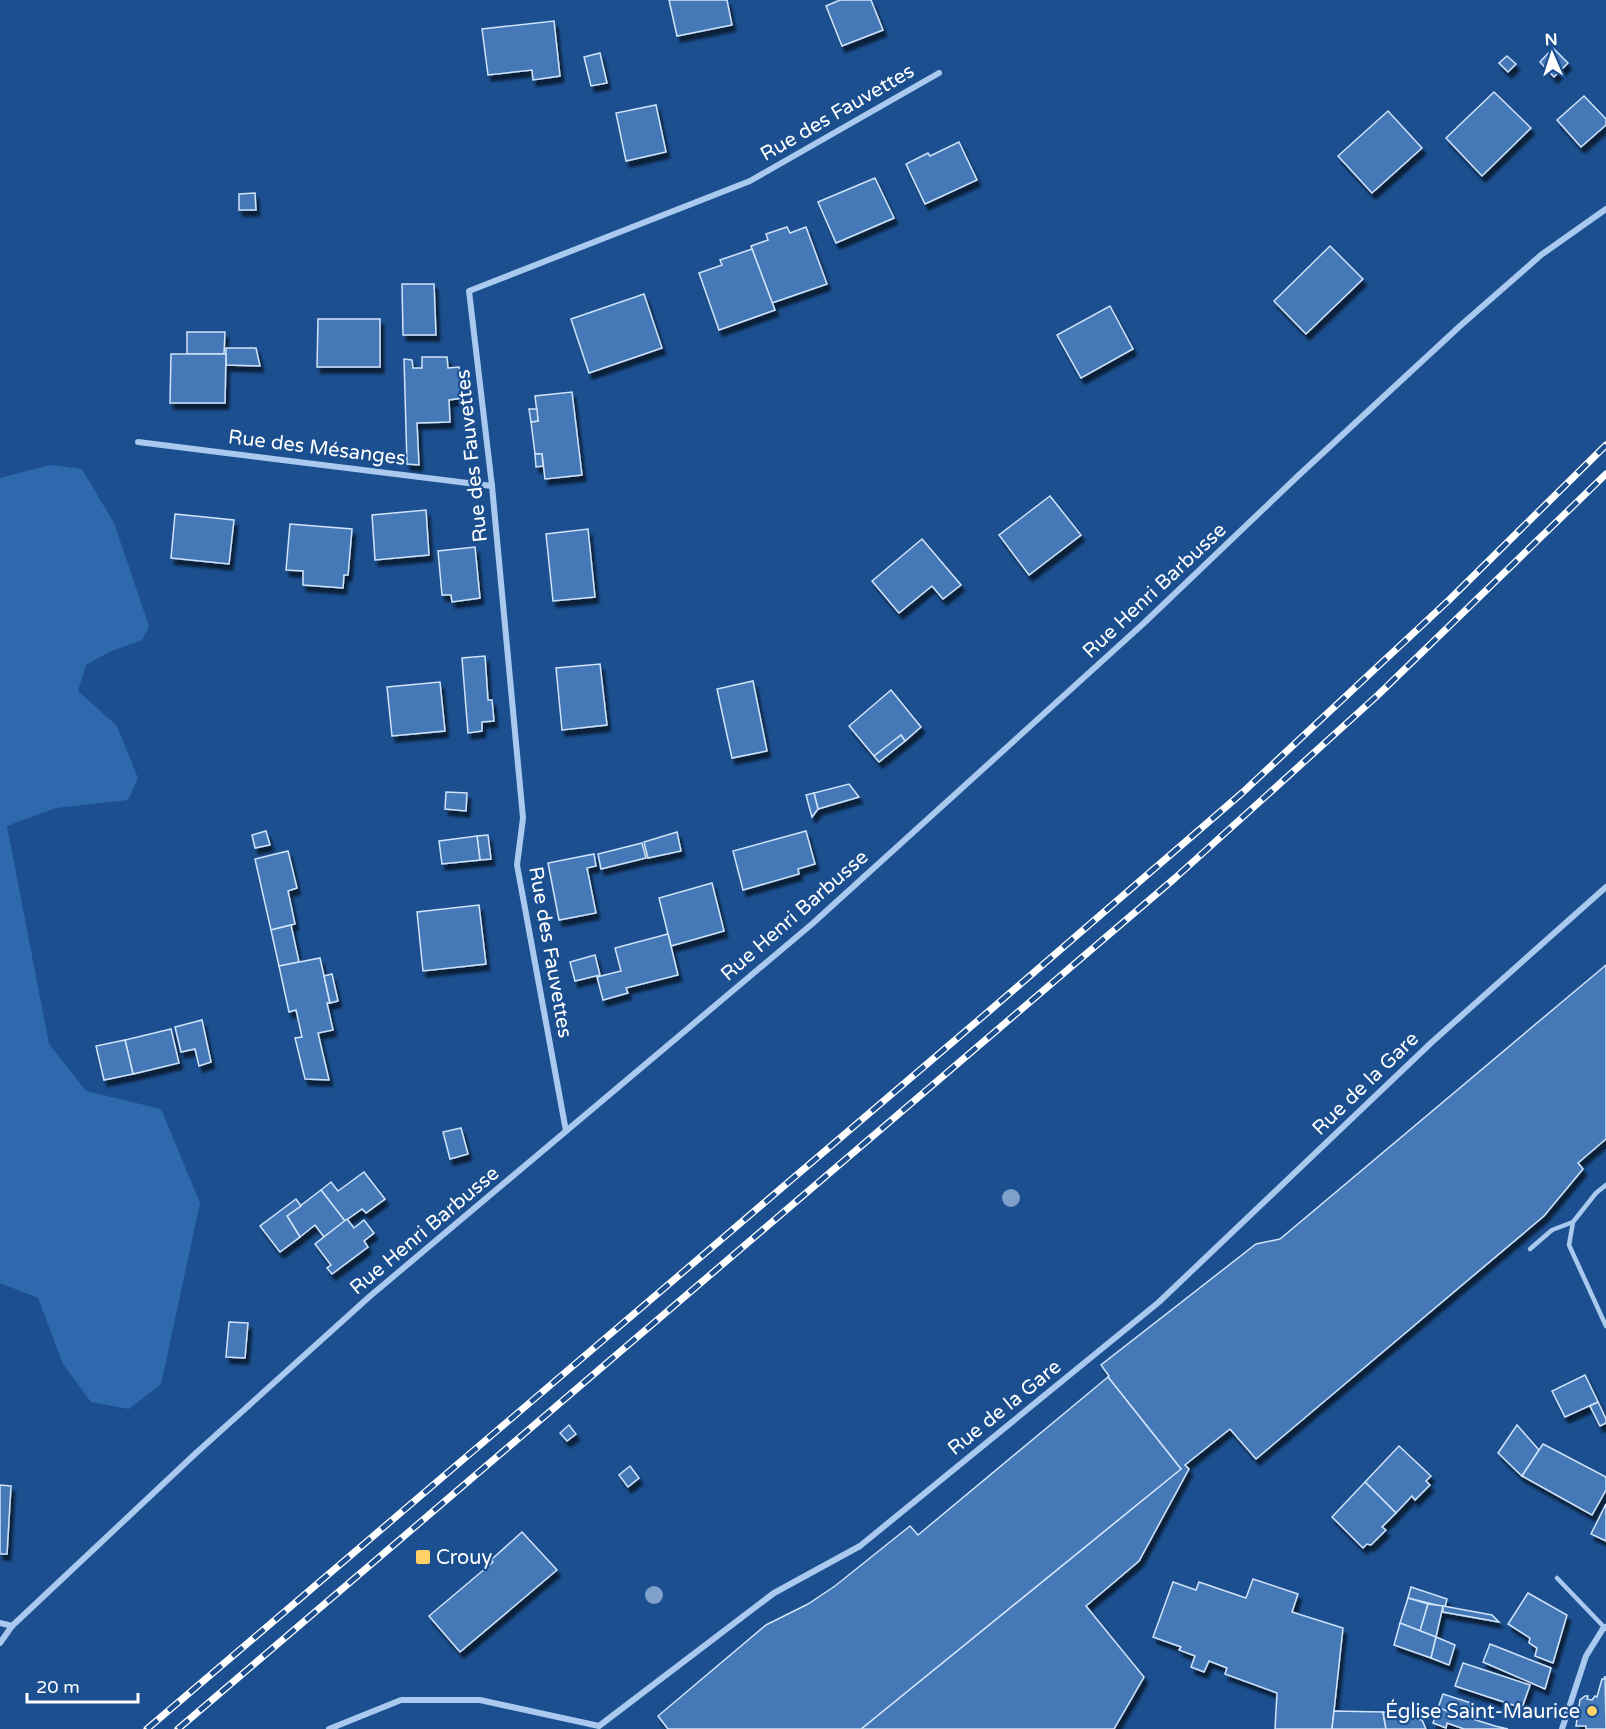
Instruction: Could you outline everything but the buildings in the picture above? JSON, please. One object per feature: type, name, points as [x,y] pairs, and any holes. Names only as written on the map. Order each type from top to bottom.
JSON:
[{"type":"street","name":"Rue des Fauvettes","points":[[566,1131],[517,865],[523,818],[492,486],[469,291],[750,181],[939,73]]},
{"type":"street","name":"Rue Henri Barbusse","points":[[0,1643],[12,1626],[195,1454],[369,1297],[830,908],[1144,623],[1460,326],[1541,255],[1606,208]]},
{"type":"street","name":"Rue des Mésanges","points":[[138,442],[492,486]]},
{"type":"street","name":"Rue de la Gare","points":[[329,1729],[401,1700],[480,1700],[600,1727],[774,1593],[860,1546],[1159,1302],[1432,1042],[1606,887]]},
{"type":"street","points":[[0,1623],[12,1626]]},
{"type":"street","points":[[1562,1729],[1586,1656],[1605,1627]]},
{"type":"lane","points":[[1606,1185],[1596,1193],[1573,1222],[1569,1245],[1606,1326]]},
{"type":"lane","points":[[1530,1249],[1552,1230],[1573,1222]]},
{"type":"lane","points":[[1557,1578],[1605,1627]]},
{"type":"shaded area","points":[[50,465],[82,469],[114,523],[149,626],[142,640],[109,652],[86,665],[78,691],[117,726],[138,778],[128,800],[56,808],[7,826],[49,1044],[86,1091],[161,1109],[200,1203],[161,1384],[129,1409],[91,1402],[63,1364],[38,1298],[0,1283],[0,478]]},
{"type":"railway","points":[[147,1729],[1242,793],[1449,600],[1606,445]]},
{"type":"railway","points":[[178,1729],[1174,879],[1378,695],[1606,474]]},
{"type":"place","name":"Crouy","points":[[423,1557]]},
{"type":"place","name":"Église Saint-Maurice","points":[[1592,1711]]}]
